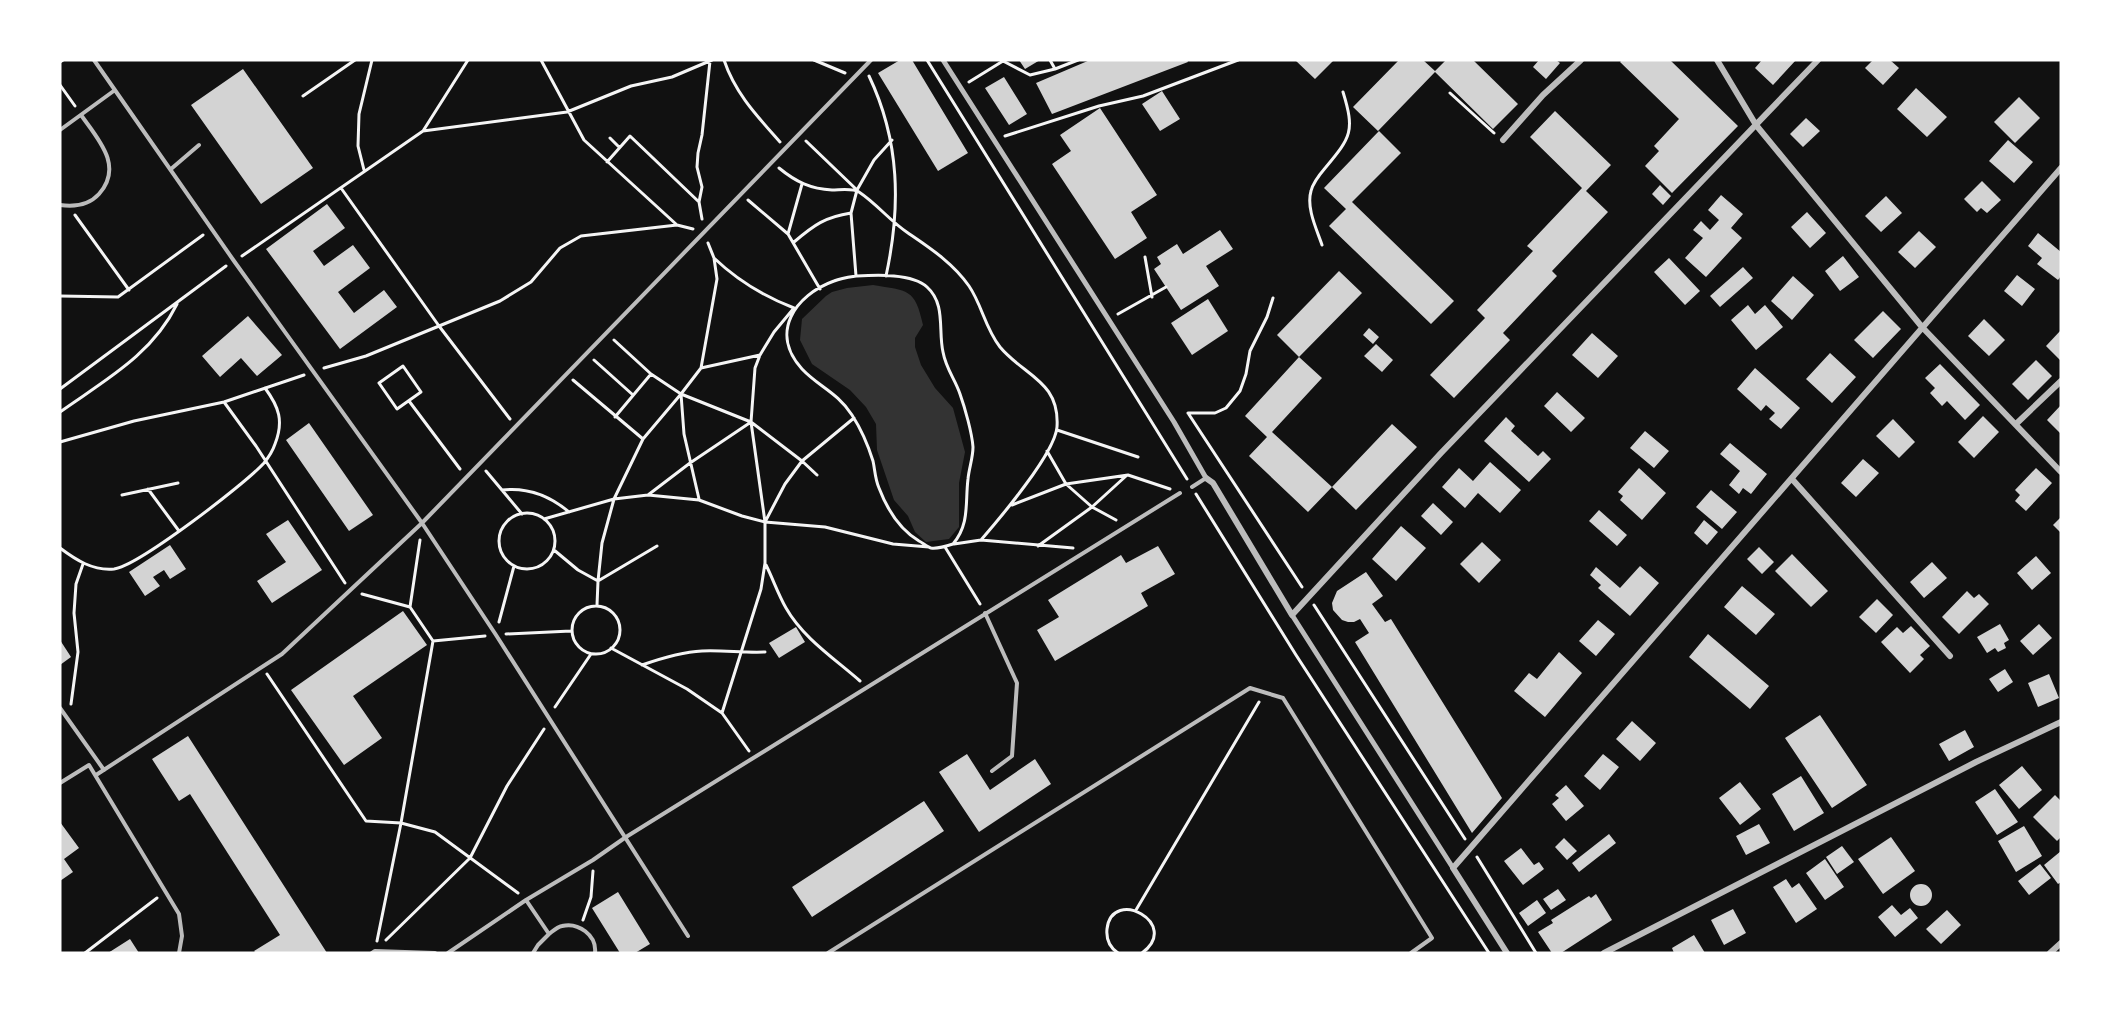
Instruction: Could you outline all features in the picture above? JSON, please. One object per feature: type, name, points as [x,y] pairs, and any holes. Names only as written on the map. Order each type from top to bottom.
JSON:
[{"type":"street","points":[[943,60],[1174,422],[1206,478],[1213,483],[1292,615],[1507,953]]},
{"type":"street","points":[[1500,137],[1581,60]]},
{"type":"street","points":[[1717,60],[1756,125],[1922,327],[2061,472]]},
{"type":"street","points":[[1292,615],[1441,453],[1818,60]]},
{"type":"street","points":[[1453,868],[2061,168]]},
{"type":"street","points":[[2016,424],[2061,381]]},
{"type":"street","points":[[1792,479],[1950,656]]},
{"type":"street","points":[[1604,953],[1976,762],[2061,722]]},
{"type":"street","points":[[2049,953],[2061,943]]},
{"type":"lane","points":[[94,60],[234,261],[422,523],[688,936]]},
{"type":"lane","points":[[96,775],[282,654],[351,591],[422,523],[871,60]]},
{"type":"lane","points":[[60,130],[115,90]]},
{"type":"lane","points":[[60,204],[76,206],[87,203],[105,188],[109,178],[111,168],[108,157],[81,115]]},
{"type":"lane","points":[[171,169],[199,146]]},
{"type":"lane","points":[[1192,487],[1206,478]]},
{"type":"lane","points":[[448,953],[526,900],[593,860],[626,837],[1180,493]]},
{"type":"lane","points":[[986,613],[1017,683],[1012,756],[992,771]]},
{"type":"lane","points":[[828,953],[1250,688],[1283,698],[1432,938],[1411,953]]},
{"type":"lane","points":[[60,708],[104,770]]},
{"type":"lane","points":[[60,715],[69,721]]},
{"type":"lane","points":[[60,783],[89,765],[179,914],[182,926],[179,953]]},
{"type":"lane","points":[[526,900],[549,934]]},
{"type":"lane","points":[[533,953],[549,934],[560,926],[571,925],[581,927],[591,937],[596,949],[595,953]]},
{"type":"lane","points":[[374,952],[435,953]]},
{"type":"path","points":[[303,96],[355,60]]},
{"type":"path","points":[[364,171],[358,146],[359,114],[372,60]]},
{"type":"path","points":[[60,389],[234,261],[423,130],[468,60]]},
{"type":"path","points":[[541,60],[584,140],[676,225]]},
{"type":"path","points":[[423,130],[567,112],[631,86],[672,77],[711,60]]},
{"type":"path","points":[[597,605],[602,543],[614,499],[643,439],[701,368],[717,279],[714,258],[704,232],[699,202],[702,187],[697,166],[711,60]]},
{"type":"path","points":[[724,60],[731,80],[748,105],[785,148]]},
{"type":"path","points":[[814,60],[840,72],[856,75]]},
{"type":"path","points":[[927,60],[1296,655],[1490,953]]},
{"type":"path","points":[[1050,60],[1055,69]]},
{"type":"path","points":[[961,88],[1003,61],[1030,75],[1078,60]]},
{"type":"path","points":[[995,139],[1099,106],[1143,96],[1238,60]]},
{"type":"path","points":[[864,67],[882,103],[892,140],[897,198],[886,276]]},
{"type":"path","points":[[60,85],[81,115]]},
{"type":"path","points":[[1322,245],[1311,206],[1311,191],[1319,174],[1345,145],[1350,132],[1349,111],[1343,92]]},
{"type":"path","points":[[1450,93],[1492,133],[1500,137]]},
{"type":"path","points":[[799,134],[857,190],[947,261],[969,286],[989,332],[1001,349],[1047,387],[1056,409],[1057,430],[1047,451],[1010,506],[981,540]]},
{"type":"path","points":[[607,162],[630,136],[699,202]]},
{"type":"path","points":[[610,138],[620,148]]},
{"type":"path","points":[[856,276],[851,213],[857,190],[874,160],[892,140]]},
{"type":"path","points":[[772,162],[802,184],[817,188],[857,190]]},
{"type":"path","points":[[788,234],[802,184]]},
{"type":"path","points":[[341,188],[439,326],[515,426]]},
{"type":"path","points":[[741,194],[788,234],[820,289]]},
{"type":"path","points":[[74,213],[129,290]]},
{"type":"path","points":[[794,242],[814,225],[827,218],[851,213]]},
{"type":"path","points":[[60,442],[134,421],[224,402],[366,356],[500,301],[531,282],[560,248],[581,236],[676,225],[704,232]]},
{"type":"path","points":[[60,296],[118,297],[212,229]]},
{"type":"path","points":[[1144,256],[1152,296]]},
{"type":"path","points":[[714,258],[746,285],[770,299],[794,308]]},
{"type":"path","points":[[722,712],[761,590],[765,563],[765,522],[751,422],[755,368],[774,332],[794,308],[834,281],[856,276],[915,279],[927,287],[937,300],[942,350],[947,370],[960,392],[973,446],[968,477],[965,524],[961,535],[953,544]]},
{"type":"path","points":[[1109,319],[1166,287]]},
{"type":"path","points":[[1273,298],[1267,317],[1250,351],[1246,374],[1240,390],[1226,408],[1215,413],[1188,413],[1471,848],[1536,953]]},
{"type":"path","points":[[60,412],[115,374],[159,335],[178,302]]},
{"type":"path","points":[[794,308],[788,323],[787,337],[791,352],[802,369],[836,395],[854,418],[873,462],[878,486],[892,516],[909,535],[930,548]]},
{"type":"path","points":[[606,333],[651,374],[681,394],[751,422],[802,460],[817,475]]},
{"type":"path","points":[[586,353],[633,395]]},
{"type":"path","points":[[701,368],[760,355]]},
{"type":"path","points":[[403,366],[421,392],[409,401],[398,409],[379,383],[403,366]]},
{"type":"path","points":[[566,374],[643,439]]},
{"type":"path","points":[[615,417],[651,374]]},
{"type":"path","points":[[60,548],[83,564],[114,568],[130,564],[179,531],[266,462],[280,427],[277,405],[265,388]]},
{"type":"path","points":[[681,394],[684,434],[699,500]]},
{"type":"path","points":[[409,401],[466,476]]},
{"type":"path","points":[[224,402],[256,446],[351,591],[410,607],[433,641],[401,823],[374,952]]},
{"type":"path","points":[[765,522],[785,484],[802,460],[854,418]]},
{"type":"path","points":[[648,495],[690,463],[751,422]]},
{"type":"path","points":[[1057,430],[1138,457]]},
{"type":"path","points":[[1047,451],[1066,484],[1092,507],[1128,525]]},
{"type":"path","points":[[479,463],[522,514]]},
{"type":"path","points":[[1010,506],[1066,484],[1128,475],[1180,493]]},
{"type":"path","points":[[1038,546],[1092,507],[1128,475]]},
{"type":"path","points":[[122,495],[178,483]]},
{"type":"path","points":[[148,489],[179,531]]},
{"type":"path","points":[[502,490],[518,489],[536,492],[559,503],[569,512]]},
{"type":"path","points":[[544,519],[614,499],[648,495],[699,500],[765,522],[825,527],[893,544],[930,548],[981,540],[1090,549]]},
{"type":"path","points":[[522,514],[537,515],[544,519],[554,532],[554,550],[542,565],[533,569],[514,566],[507,560],[499,543],[505,525],[512,518],[522,514]]},
{"type":"path","points":[[410,607],[422,523]]},
{"type":"path","points":[[598,581],[657,546]]},
{"type":"path","points":[[945,547],[986,613]]},
{"type":"path","points":[[554,550],[578,570],[598,581]]},
{"type":"path","points":[[60,557],[66,552]]},
{"type":"path","points":[[765,563],[786,609],[796,622],[807,635],[867,687]]},
{"type":"path","points":[[69,721],[78,652],[74,613],[76,584],[83,564]]},
{"type":"path","points":[[496,635],[514,566]]},
{"type":"path","points":[[597,605],[612,611],[620,625],[619,637],[615,645],[605,652],[591,654],[578,646],[571,631],[574,618],[582,610],[597,605]]},
{"type":"path","points":[[610,648],[687,689],[722,712],[753,758]]},
{"type":"path","points":[[642,665],[671,655],[702,651],[765,652]]},
{"type":"path","points":[[374,952],[470,858],[507,786],[591,654]]},
{"type":"path","points":[[262,667],[366,821],[401,823],[435,832],[526,900]]},
{"type":"path","points":[[1136,910],[1265,692]]},
{"type":"path","points":[[581,927],[591,897],[593,860]]},
{"type":"path","points":[[85,953],[165,892]]},
{"type":"path","points":[[1118,953],[1109,944],[1106,936],[1108,924],[1112,917],[1120,912],[1136,910],[1146,916],[1153,930],[1153,939],[1142,953]]},
{"type":"shaded area","points":[[873,285],[908,293],[917,304],[923,325],[915,338],[915,347],[921,365],[935,388],[953,408],[965,452],[959,483],[959,527],[949,539],[926,542],[915,532],[908,516],[894,500],[877,450],[876,424],[866,407],[850,390],[812,364],[800,340],[802,319],[826,296],[847,288]]},
{"type":"building","points":[[900,60],[912,60],[968,153],[938,171],[878,73]]},
{"type":"building","points":[[1019,60],[1040,60],[1025,69]]},
{"type":"building","points":[[1090,60],[1187,60],[1188,62],[1052,114],[1036,83]]},
{"type":"building","points":[[1295,60],[1334,60],[1315,79]]},
{"type":"building","points":[[1399,60],[1423,60],[1435,71],[1446,60],[1473,60],[1518,104],[1493,129],[1435,72],[1378,131],[1353,107]]},
{"type":"building","points":[[1539,60],[1556,60],[1560,63],[1546,79],[1533,67]]},
{"type":"building","points":[[1622,60],[1670,60],[1738,126],[1672,193],[1645,166],[1659,151],[1654,146],[1679,119],[1620,62]]},
{"type":"building","points":[[1762,60],[1796,60],[1773,85],[1755,68]]},
{"type":"building","points":[[1873,60],[1890,60],[1899,68],[1883,85],[1865,68]]},
{"type":"building","points":[[243,69],[313,168],[261,204],[191,105]]},
{"type":"building","points":[[1004,77],[1027,114],[1009,125],[985,88]]},
{"type":"building","points":[[1916,88],[1947,117],[1927,137],[1897,109]]},
{"type":"building","points":[[1162,91],[1180,119],[1160,131],[1142,104]]},
{"type":"building","points":[[2019,97],[2040,118],[2015,143],[1994,122]]},
{"type":"building","points":[[1100,108],[1157,195],[1131,212],[1147,238],[1115,259],[1052,164],[1071,151],[1060,135]]},
{"type":"building","points":[[1555,111],[1611,165],[1586,191],[1608,212],[1552,271],[1557,276],[1503,333],[1510,340],[1454,398],[1430,375],[1485,318],[1477,310],[1533,251],[1527,246],[1582,188],[1530,137]]},
{"type":"building","points":[[1806,118],[1820,131],[1803,147],[1790,134]]},
{"type":"building","points":[[1379,131],[1401,153],[1352,202],[1454,301],[1431,324],[1329,226],[1346,209],[1324,188]]},
{"type":"building","points":[[2008,140],[2033,162],[2014,183],[1989,161]]},
{"type":"building","points":[[1982,181],[2001,200],[1987,213],[1981,208],[1977,212],[1964,199]]},
{"type":"building","points":[[1660,185],[1671,196],[1663,205],[1652,194]]},
{"type":"building","points":[[1721,195],[1743,214],[1731,228],[1742,238],[1706,277],[1685,258],[1703,238],[1693,230],[1701,221],[1710,230],[1719,220],[1708,210]]},
{"type":"building","points":[[1886,196],[1902,213],[1881,232],[1865,216]]},
{"type":"building","points":[[327,204],[345,228],[313,251],[324,266],[353,245],[370,268],[338,292],[354,313],[384,290],[397,307],[340,349],[266,249]]},
{"type":"building","points":[[1807,212],[1826,233],[1810,248],[1791,227]]},
{"type":"building","points":[[1220,230],[1233,249],[1206,266],[1219,286],[1181,310],[1154,269],[1161,264],[1157,257],[1177,244],[1183,254]]},
{"type":"building","points":[[1919,231],[1936,247],[1915,268],[1898,252]]},
{"type":"building","points":[[2038,233],[2061,252],[2061,276],[2058,280],[2037,264],[2042,258],[2028,246]]},
{"type":"building","points":[[1843,256],[1859,277],[1840,291],[1825,271]]},
{"type":"building","points":[[1669,258],[1700,291],[1685,305],[1654,272]]},
{"type":"building","points":[[1743,267],[1753,278],[1720,307],[1710,296]]},
{"type":"building","points":[[1339,271],[1362,293],[1299,357],[1277,335]]},
{"type":"building","points":[[2017,275],[2035,289],[2022,306],[2004,291]]},
{"type":"building","points":[[1793,276],[1814,295],[1792,320],[1771,301]]},
{"type":"building","points":[[1208,299],[1228,331],[1192,355],[1171,323]]},
{"type":"building","points":[[1748,305],[1755,314],[1765,305],[1783,327],[1756,350],[1731,320]]},
{"type":"building","points":[[1883,311],[1901,329],[1873,358],[1854,340]]},
{"type":"building","points":[[248,316],[282,355],[257,376],[241,358],[220,377],[202,356]]},
{"type":"building","points":[[1984,319],[2005,340],[1989,356],[1968,336]]},
{"type":"building","points":[[1369,328],[1379,337],[1373,344],[1363,335]]},
{"type":"building","points":[[2061,330],[2061,361],[2046,346]]},
{"type":"building","points":[[1592,333],[1618,356],[1598,378],[1572,355]]},
{"type":"building","points":[[1376,344],[1393,360],[1382,372],[1364,356]]},
{"type":"building","points":[[1830,353],[1856,377],[1832,403],[1806,379]]},
{"type":"building","points":[[1299,357],[1322,378],[1272,432],[1332,487],[1308,512],[1249,456],[1267,437],[1245,416]]},
{"type":"building","points":[[2036,360],[2052,376],[2028,400],[2012,384]]},
{"type":"building","points":[[1940,364],[1980,405],[1965,420],[1947,401],[1942,406],[1930,393],[1935,388],[1925,378]]},
{"type":"building","points":[[1755,368],[1800,408],[1781,429],[1769,419],[1775,413],[1766,405],[1761,411],[1737,389]]},
{"type":"building","points":[[1557,392],[1585,418],[1571,432],[1544,406]]},
{"type":"building","points":[[2061,405],[2061,434],[2047,420]]},
{"type":"building","points":[[1983,416],[1999,432],[1974,458],[1958,442]]},
{"type":"building","points":[[1506,417],[1515,426],[1511,431],[1538,456],[1543,451],[1551,459],[1529,482],[1484,441]]},
{"type":"building","points":[[1893,419],[1915,442],[1899,458],[1876,436]]},
{"type":"building","points":[[309,423],[373,515],[349,531],[286,440]]},
{"type":"building","points":[[1392,424],[1417,447],[1356,510],[1332,487]]},
{"type":"building","points":[[1645,431],[1669,451],[1654,468],[1630,448]]},
{"type":"building","points":[[1730,443],[1767,474],[1751,494],[1743,488],[1739,494],[1729,485],[1740,471],[1720,454]]},
{"type":"building","points":[[1863,459],[1879,473],[1856,497],[1841,483]]},
{"type":"building","points":[[1490,462],[1521,490],[1500,513],[1478,493],[1465,508],[1442,487],[1459,468],[1473,481]]},
{"type":"building","points":[[1639,468],[1666,493],[1642,520],[1620,500],[1623,496],[1618,492]]},
{"type":"building","points":[[2036,468],[2052,483],[2026,511],[2015,501],[2020,495],[2015,490]]},
{"type":"building","points":[[1711,490],[1737,512],[1722,529],[1696,507]]},
{"type":"building","points":[[1433,503],[1453,522],[1441,535],[1421,516]]},
{"type":"building","points":[[1599,510],[1627,535],[1617,546],[1589,521]]},
{"type":"building","points":[[2061,517],[2061,533],[2053,525]]},
{"type":"building","points":[[288,520],[322,570],[272,603],[257,581],[286,562],[266,534]]},
{"type":"building","points":[[1704,520],[1718,532],[1707,545],[1694,533]]},
{"type":"building","points":[[1401,526],[1426,548],[1396,581],[1372,559]]},
{"type":"building","points":[[1482,542],[1501,560],[1479,583],[1460,564]]},
{"type":"building","points":[[170,545],[186,569],[170,579],[164,570],[153,577],[160,586],[145,596],[129,572]]},
{"type":"building","points":[[1158,546],[1175,574],[1141,593],[1148,606],[1055,661],[1037,630],[1059,617],[1048,600],[1121,555],[1126,563]]},
{"type":"building","points":[[1759,547],[1774,562],[1762,574],[1747,559]]},
{"type":"building","points":[[1792,554],[1828,591],[1811,607],[1775,571]]},
{"type":"building","points":[[2036,556],[2051,573],[2032,590],[2017,573]]},
{"type":"building","points":[[1932,562],[1947,578],[1924,598],[1910,582]]},
{"type":"building","points":[[1640,566],[1659,583],[1630,616],[1598,588],[1601,585],[1590,575],[1596,567],[1620,588]]},
{"type":"building","points":[[1366,572],[1383,596],[1372,604],[1385,622],[1391,619],[1502,798],[1472,833],[1355,642],[1369,633],[1360,619],[1354,622],[1342,620],[1333,610],[1332,603],[1337,591]]},
{"type":"building","points":[[1742,586],[1775,614],[1756,635],[1724,607]]},
{"type":"building","points":[[1967,591],[1974,598],[1979,594],[1989,604],[1959,634],[1942,617]]},
{"type":"building","points":[[1877,599],[1893,615],[1876,633],[1859,617]]},
{"type":"building","points":[[403,611],[427,645],[353,696],[382,738],[344,765],[291,690]]},
{"type":"building","points":[[1598,620],[1615,634],[1596,656],[1579,641]]},
{"type":"building","points":[[2000,624],[2009,640],[2004,643],[2006,648],[1998,652],[1995,648],[1987,653],[1977,637]]},
{"type":"building","points":[[2039,624],[2052,638],[2033,655],[2020,641]]},
{"type":"building","points":[[1911,626],[1930,646],[1920,655],[1924,659],[1910,673],[1881,642],[1897,627],[1903,633]]},
{"type":"building","points":[[796,627],[805,642],[779,658],[769,643]]},
{"type":"building","points":[[1708,634],[1769,686],[1750,709],[1689,657]]},
{"type":"building","points":[[60,640],[71,657],[60,665]]},
{"type":"building","points":[[1559,652],[1582,673],[1545,717],[1514,691],[1529,673],[1537,679]]},
{"type":"building","points":[[2005,669],[2013,682],[1998,692],[1989,679]]},
{"type":"building","points":[[2049,674],[2059,698],[2038,707],[2028,683]]},
{"type":"building","points":[[1820,715],[1867,785],[1832,808],[1785,738]]},
{"type":"building","points":[[1632,721],[1656,743],[1640,761],[1616,739]]},
{"type":"building","points":[[1965,730],[1974,747],[1949,761],[1939,744]]},
{"type":"building","points":[[188,736],[327,953],[256,953],[254,951],[280,935],[190,794],[179,801],[152,759]]},
{"type":"building","points":[[967,754],[990,790],[1035,759],[1051,784],[979,832],[939,772]]},
{"type":"building","points":[[1603,754],[1619,767],[1600,790],[1584,776]]},
{"type":"building","points":[[2022,766],[2042,790],[2019,809],[1999,785]]},
{"type":"building","points":[[1801,776],[1824,813],[1794,831],[1772,794]]},
{"type":"building","points":[[1740,782],[1761,809],[1740,825],[1719,798]]},
{"type":"building","points":[[1566,785],[1584,806],[1566,821],[1552,804],[1559,798],[1555,795]]},
{"type":"building","points":[[1995,789],[2018,822],[1997,835],[1975,802]]},
{"type":"building","points":[[2055,795],[2061,801],[2061,837],[2057,841],[2033,817]]},
{"type":"building","points":[[924,801],[944,831],[812,917],[792,887]]},
{"type":"building","points":[[60,822],[79,848],[64,859],[73,872],[60,881]]},
{"type":"building","points":[[1759,824],[1770,843],[1746,855],[1736,836]]},
{"type":"building","points":[[2024,826],[2042,856],[2016,872],[1998,841]]},
{"type":"building","points":[[1609,834],[1616,843],[1579,872],[1572,863]]},
{"type":"building","points":[[1891,837],[1915,871],[1883,894],[1858,859]]},
{"type":"building","points":[[1564,838],[1577,851],[1567,860],[1555,847]]},
{"type":"building","points":[[1842,846],[1854,862],[1837,874],[1826,857]]},
{"type":"building","points":[[1521,848],[1534,865],[1539,862],[1544,869],[1523,885],[1504,861]]},
{"type":"building","points":[[2061,851],[2061,882],[2058,884],[2044,865]]},
{"type":"building","points":[[1825,859],[1844,887],[1825,900],[1806,873]]},
{"type":"building","points":[[2040,864],[2051,878],[2029,895],[2018,881]]},
{"type":"building","points":[[1786,879],[1792,888],[1799,883],[1817,909],[1796,923],[1773,887]]},
{"type":"building","points":[[1921,884],[1929,887],[1932,895],[1929,903],[1921,906],[1913,903],[1910,895],[1913,887]]},
{"type":"building","points":[[1558,889],[1566,900],[1551,910],[1543,899]]},
{"type":"building","points":[[618,892],[650,944],[635,953],[620,953],[592,908]]},
{"type":"building","points":[[1596,894],[1612,920],[1561,953],[1552,953],[1538,932],[1553,923],[1551,920]]},
{"type":"building","points":[[1537,900],[1546,913],[1528,926],[1519,913]]},
{"type":"building","points":[[1892,905],[1901,915],[1910,908],[1918,918],[1895,937],[1878,917]]},
{"type":"building","points":[[1733,909],[1746,933],[1724,945],[1711,920]]},
{"type":"building","points":[[1947,910],[1961,925],[1941,944],[1926,929]]},
{"type":"building","points":[[1694,935],[1705,953],[1674,953],[1672,948]]},
{"type":"building","points":[[130,939],[139,953],[108,953]]}]
